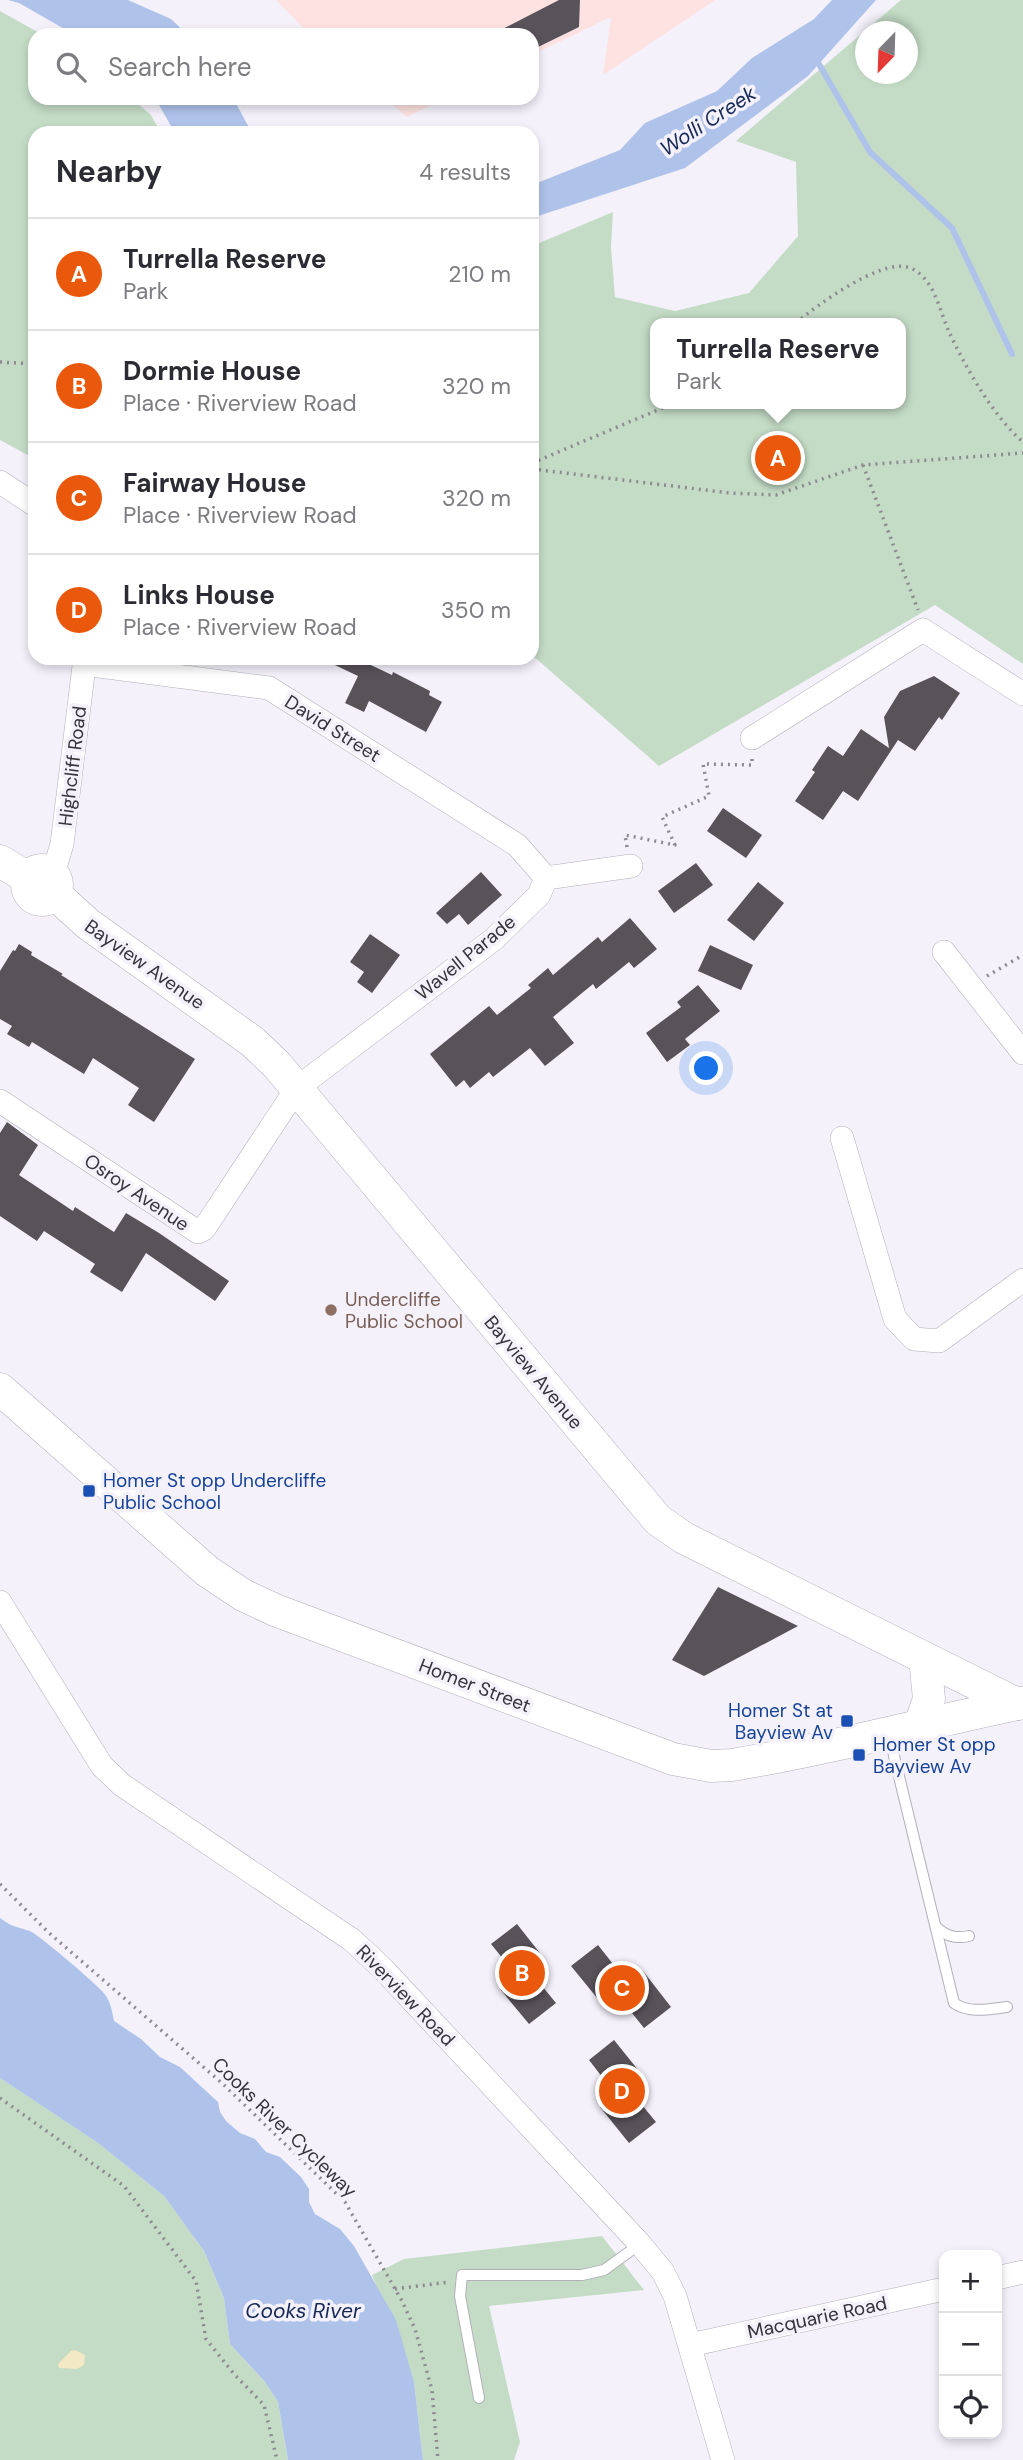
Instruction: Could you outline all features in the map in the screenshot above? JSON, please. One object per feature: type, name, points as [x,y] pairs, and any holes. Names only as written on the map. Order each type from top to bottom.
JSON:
[{"type":"main road","name":"Bayview Avenue","points":[[0,861],[45,882],[88,924],[253,1042],[297,1088],[658,1520],[684,1538],[1020,1704]]},
{"type":"main road","name":"Homer Street","points":[[0,1389],[207,1571],[243,1595],[275,1611],[692,1764],[732,1765],[1020,1704]]},
{"type":"main road","points":[[905,1729],[929,1699],[925,1658]]},
{"type":"street","points":[[0,482],[28,500]]},
{"type":"street","points":[[752,738],[923,630],[1023,694]]},
{"type":"street","name":"Highcliff Road","points":[[45,882],[62,844],[84,665]]},
{"type":"street","name":"David Street","points":[[112,665],[269,688],[517,845],[546,878]]},
{"type":"street","points":[[546,878],[631,866]]},
{"type":"street","name":"Wavell Parade","points":[[297,1088],[494,939],[539,895],[546,878]]},
{"type":"street","points":[[944,952],[1023,1053]]},
{"type":"street","name":"Osroy Avenue","points":[[0,1101],[198,1232],[204,1228],[297,1088]]},
{"type":"street","points":[[842,1138],[895,1319],[914,1339],[939,1340],[1023,1280]]},
{"type":"street","name":"Riverview Road","points":[[0,1602],[102,1766],[122,1785],[352,1940],[383,1969],[640,2244],[663,2272],[676,2296],[723,2460]]},
{"type":"street","points":[[1002,2277],[1023,2272]]},
{"type":"street","name":"Macquarie Road","points":[[690,2345],[939,2290]]},
{"type":"lane","points":[[905,1729],[894,1756],[954,2003],[961,2008],[976,2010],[1007,2007]]},
{"type":"lane","points":[[936,1927],[944,1934],[958,1938],[969,1936]]},
{"type":"lane","points":[[479,2398],[460,2296],[462,2275],[582,2275],[604,2270],[640,2244]]},
{"type":"path","points":[[802,318],[822,301],[882,269],[906,266],[919,273],[929,284],[950,334],[980,388],[1023,442]]},
{"type":"path","points":[[0,362],[28,364]]},
{"type":"path","points":[[539,460],[660,409]]},
{"type":"path","points":[[539,471],[730,493],[776,495],[863,465],[1023,453]]},
{"type":"path","points":[[863,465],[914,596],[923,630]]},
{"type":"path","points":[[631,866],[625,835],[675,845],[662,817],[709,796],[704,764],[752,765],[752,738]]},
{"type":"path","points":[[970,986],[1023,955]]},
{"type":"path","name":"Cooks River Cycleway","points":[[0,1884],[48,1932],[223,2084],[345,2202],[415,2329],[432,2390],[438,2460]]},
{"type":"path","points":[[0,2098],[124,2186],[132,2196],[196,2281],[206,2339],[264,2405],[277,2460]]},
{"type":"path","points":[[395,2289],[462,2280]]},
{"type":"shaded area","points":[[276,0],[715,0],[603,75],[611,17],[539,52],[539,28],[303,28]]},
{"type":"shaded area","points":[[393,105],[431,105],[407,117]]},
{"type":"green space","points":[[901,0],[1023,0],[1023,664],[935,605],[659,766],[539,661],[539,243],[613,212],[611,247],[615,297],[675,311],[749,293],[798,236],[796,162],[736,141],[855,39],[855,84],[918,84],[918,21],[876,21]]},
{"type":"green space","points":[[0,11],[30,28],[28,28],[28,105],[139,105],[151,115],[157,126],[28,126],[28,455],[0,440]]},
{"type":"green space","points":[[0,2078],[98,2143],[164,2196],[204,2251],[224,2298],[230,2344],[265,2382],[278,2402],[288,2460],[0,2460]]},
{"type":"green space","points":[[602,2236],[644,2290],[489,2306],[520,2442],[514,2460],[423,2460],[414,2382],[372,2275],[404,2259]]},
{"type":"sand","points":[[75,2350],[85,2355],[84,2365],[77,2369],[59,2368],[58,2364]]},
{"type":"water","points":[[8,0],[128,0],[171,19],[181,28],[63,28],[19,3]]},
{"type":"water","name":"Wolli Creek","points":[[832,0],[876,0],[808,76],[685,168],[539,216],[539,182],[620,150],[645,123],[717,91],[752,58],[814,19]]},
{"type":"water","points":[[159,105],[237,105],[248,126],[171,126]]},
{"type":"water","name":"Cooks River","points":[[0,1918],[35,1934],[78,1969],[105,1994],[114,2021],[141,2039],[160,2057],[180,2067],[218,2102],[226,2121],[240,2133],[255,2139],[266,2152],[280,2157],[301,2177],[309,2189],[309,2202],[315,2214],[340,2229],[354,2246],[396,2320],[414,2382],[423,2460],[288,2460],[278,2402],[265,2382],[230,2344],[224,2298],[204,2251],[164,2196],[98,2143],[0,2078]]},
{"type":"building","points":[[559,0],[580,0],[579,27],[539,47],[539,28],[505,28]]},
{"type":"building","points":[[335,665],[371,665],[392,675],[393,672],[430,691],[429,695],[442,702],[426,732],[369,701],[364,712],[345,703],[358,676]]},
{"type":"building","points":[[934,676],[960,693],[942,720],[939,717],[915,751],[898,740],[858,801],[843,791],[823,820],[795,801],[815,772],[812,770],[828,746],[843,756],[861,729],[889,748],[884,717],[900,691]]},
{"type":"building","points":[[723,808],[762,835],[746,858],[707,831]]},
{"type":"building","points":[[696,863],[713,885],[674,913],[658,891]]},
{"type":"building","points":[[481,872],[502,895],[468,925],[459,914],[447,924],[436,913]]},
{"type":"building","points":[[758,882],[784,903],[754,941],[727,920]]},
{"type":"building","points":[[630,918],[657,949],[634,968],[629,962],[596,989],[593,984],[553,1017],[574,1043],[545,1066],[530,1048],[493,1077],[489,1072],[470,1088],[464,1080],[456,1087],[430,1054],[489,1006],[497,1015],[531,988],[528,985],[548,968],[553,975],[598,937],[602,942]]},
{"type":"building","points":[[370,934],[400,955],[372,993],[357,982],[364,972],[350,962]]},
{"type":"building","points":[[19,944],[32,952],[31,955],[63,974],[61,975],[195,1059],[154,1122],[128,1105],[139,1088],[93,1058],[84,1074],[32,1042],[29,1047],[7,1034],[12,1026],[0,1019],[0,971]]},
{"type":"building","points":[[710,945],[753,965],[741,990],[698,971]]},
{"type":"building","points":[[698,985],[720,1011],[685,1039],[690,1045],[667,1062],[646,1033],[681,1007],[677,1002]]},
{"type":"building","points":[[7,1122],[38,1145],[19,1175],[73,1211],[75,1207],[114,1232],[126,1213],[159,1233],[229,1281],[215,1301],[146,1253],[122,1292],[90,1272],[95,1264],[44,1231],[37,1241],[0,1216],[0,1133]]},
{"type":"building","points":[[718,1587],[798,1626],[704,1676],[672,1660]]},
{"type":"building","points":[[517,1924],[543,1957],[528,1969],[556,2003],[529,2024],[500,1989],[517,1976],[491,1944]]},
{"type":"building","points":[[598,1945],[628,1983],[643,1971],[671,2007],[644,2028],[616,1993],[602,2004],[571,1966]]},
{"type":"building","points":[[614,2040],[643,2076],[628,2088],[656,2122],[629,2143],[600,2107],[616,2095],[589,2060]]},
{"type":"waterway","points":[[816,59],[870,152],[952,228],[1012,354]]},
{"type":"place","name":"Turrella Reserve","points":[[778,458]]},
{"type":"place","name":"Undercliffe Public School","points":[[331,1310]]},
{"type":"place","name":"Homer St opp Undercliffe Public School","points":[[89,1491]]},
{"type":"place","name":"Homer St at Bayview Av","points":[[847,1721]]},
{"type":"place","name":"Homer St opp Bayview Av","points":[[859,1755]]},
{"type":"place","name":"Dormie House","points":[[522,1973]]},
{"type":"place","name":"Fairway House","points":[[622,1988]]},
{"type":"place","name":"Links House","points":[[622,2091]]}]
